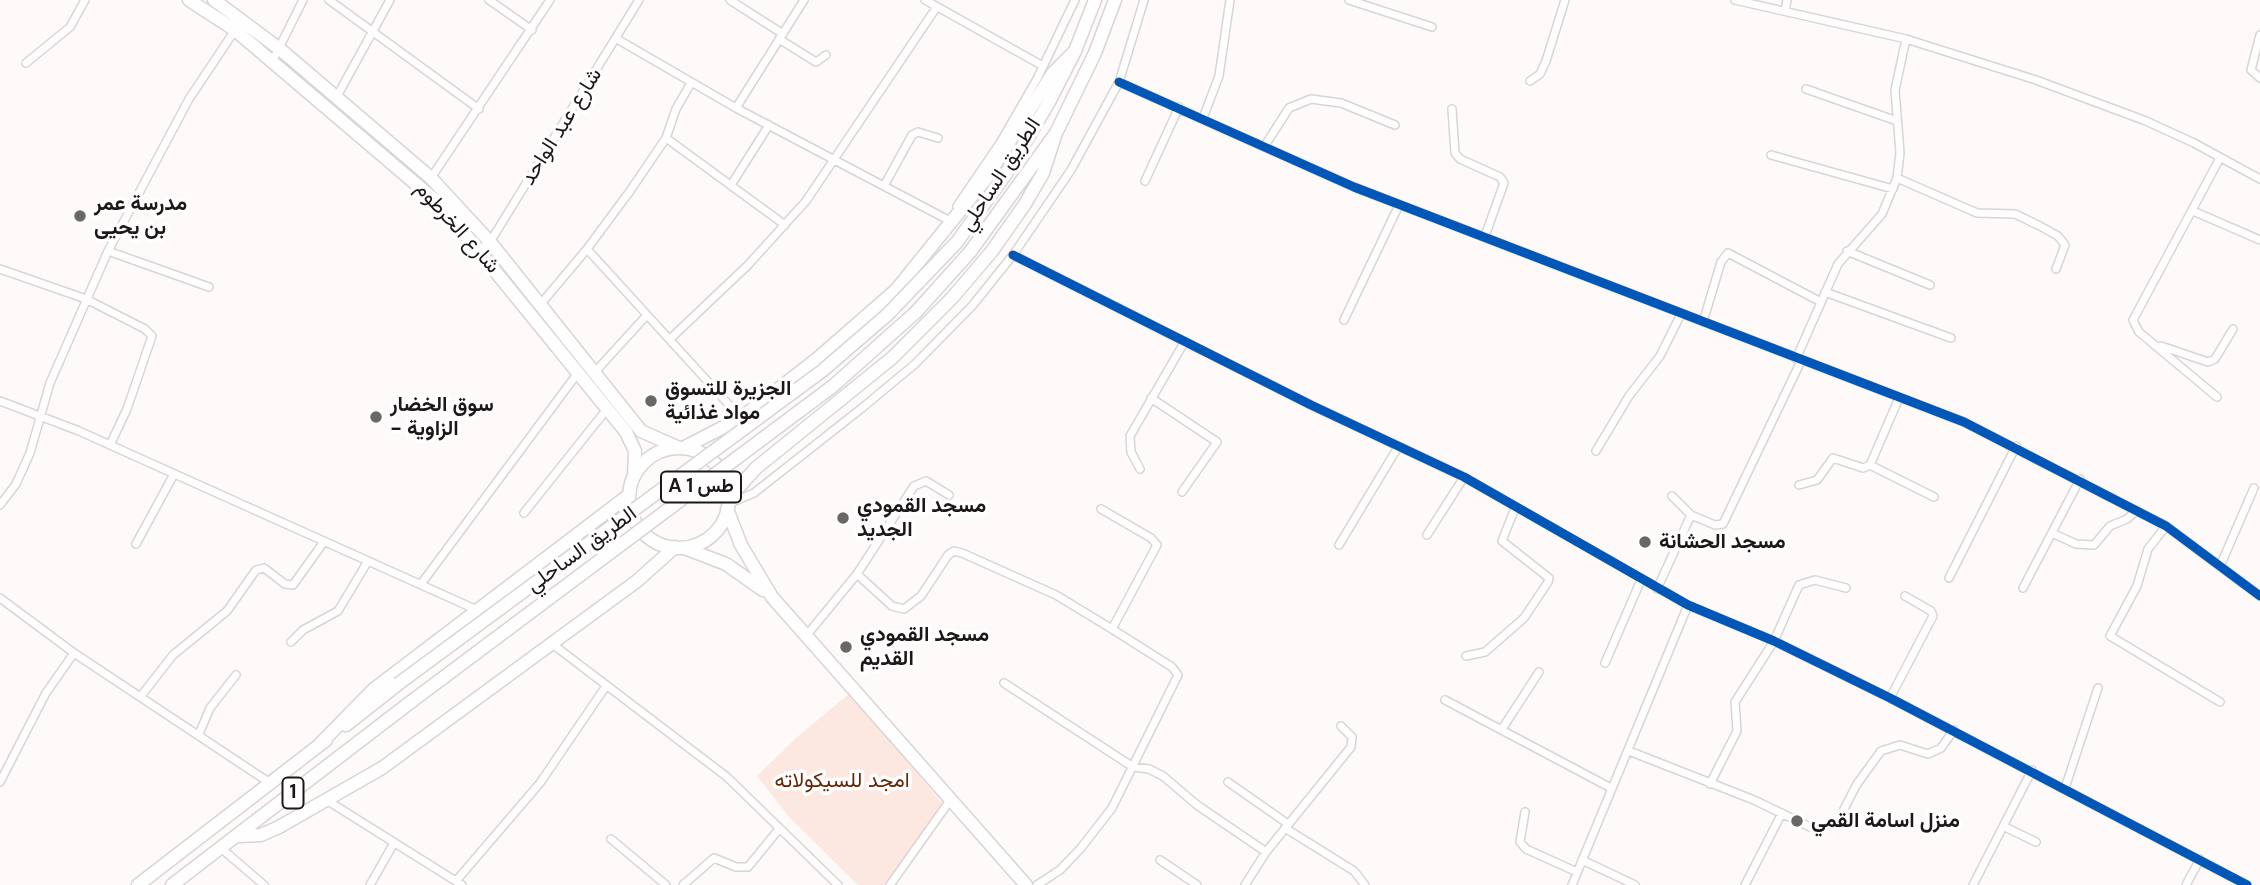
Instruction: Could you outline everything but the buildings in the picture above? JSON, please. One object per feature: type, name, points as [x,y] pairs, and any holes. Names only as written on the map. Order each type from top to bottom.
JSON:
[{"type":"main road","name":"شارع الخرطوم","points":[[189,0],[235,30],[421,186],[484,246],[540,305],[642,431],[680,448]]},
{"type":"main road","name":"شارع الخرطوم","points":[[214,0],[281,50],[431,178],[634,446],[634,476]]},
{"type":"main road","name":"الطريق الساحلي","points":[[138,885],[398,684],[822,371],[887,315],[957,242],[1010,168],[1074,51],[1095,0]]},
{"type":"main road","name":"الطريق الساحلي","points":[[172,885],[412,701],[833,386],[916,312],[970,252],[1056,133],[1095,53],[1115,0]]},
{"type":"main road","points":[[772,597],[726,564],[651,539],[641,531],[634,520],[629,495],[634,476],[651,456],[680,448],[741,418],[873,311],[917,267],[1005,153],[1053,73],[1074,51]]},
{"type":"main road","points":[[239,836],[261,835],[328,801],[432,732],[679,547],[707,539],[723,520],[728,504],[764,461],[892,358],[952,298],[992,251],[1025,204],[1043,173],[1056,133]]},
{"type":"main road","points":[[680,448],[696,450],[716,464],[727,486],[728,504],[741,545],[772,597],[1026,885]]},
{"type":"main road","points":[[320,744],[374,689],[629,495]]},
{"type":"street","points":[[26,64],[70,27],[85,0]]},
{"type":"street","points":[[272,62],[281,50],[303,0]]},
{"type":"street","points":[[330,0],[479,108]]},
{"type":"street","points":[[336,98],[390,0]]},
{"type":"street","points":[[489,0],[532,30]]},
{"type":"street","points":[[431,178],[551,0]]},
{"type":"street","name":"شارع عبد الواحد","points":[[484,246],[617,40],[639,0]]},
{"type":"street","points":[[730,0],[816,62],[826,55]]},
{"type":"street","points":[[736,108],[804,0]]},
{"type":"street","points":[[925,0],[1043,66]]},
{"type":"street","points":[[617,40],[736,108],[950,221],[1000,144],[1043,66],[1074,0]]},
{"type":"street","points":[[728,504],[754,494],[915,364],[972,306],[1013,255],[1071,170],[1119,82],[1144,0]]},
{"type":"street","points":[[1203,118],[1219,76],[1230,0]]},
{"type":"street","points":[[1349,0],[1432,27]]},
{"type":"street","points":[[1530,80],[1540,74],[1546,61],[1565,0]]},
{"type":"street","points":[[1735,0],[1906,39],[2122,111],[2260,179]]},
{"type":"street","points":[[1785,11],[1787,0]]},
{"type":"street","points":[[670,339],[786,225],[834,160],[936,8]]},
{"type":"street","points":[[0,505],[16,484],[43,416],[50,383],[108,251],[190,99],[235,30]]},
{"type":"street","points":[[2260,35],[2251,70],[2260,79]]},
{"type":"street","points":[[1672,496],[1691,515],[1715,525],[1723,524],[1729,517],[1799,360],[1825,292],[1846,251],[1882,214],[1893,189],[1900,153],[1895,90],[1906,39]]},
{"type":"street","points":[[1119,82],[1399,205],[1964,422],[2016,446],[2166,526],[2221,564],[2260,596]]},
{"type":"street","points":[[540,305],[587,249],[666,138],[676,109],[691,83]]},
{"type":"street","points":[[1806,89],[1897,121]]},
{"type":"street","points":[[1264,147],[1289,108],[1311,99],[1341,103],[1395,125]]},
{"type":"street","points":[[1145,181],[1180,107]]},
{"type":"street","points":[[1452,109],[1455,153],[1460,159],[1500,177],[1504,183],[1485,236]]},
{"type":"street","points":[[731,185],[769,125]]},
{"type":"street","points":[[884,186],[912,135],[918,132],[938,138]]},
{"type":"street","points":[[666,138],[786,225]]},
{"type":"street","points":[[1771,155],[1893,189]]},
{"type":"street","points":[[2217,397],[2157,344],[2139,332],[2133,320],[2220,158]]},
{"type":"street","points":[[1897,178],[1977,213],[2015,214],[2058,236],[2065,245],[2056,269]]},
{"type":"street","points":[[1344,320],[1399,205]]},
{"type":"street","points":[[2193,211],[2260,240]]},
{"type":"street","points":[[587,249],[741,418]]},
{"type":"street","points":[[108,251],[209,287]]},
{"type":"street","points":[[1846,251],[1930,285]]},
{"type":"street","points":[[1703,322],[1721,262],[1728,253],[1821,302]]},
{"type":"street","points":[[1013,255],[1398,447],[1464,477],[1515,508],[1555,527],[1657,589],[1774,641],[1954,730],[2247,885]]},
{"type":"street","points":[[0,269],[86,299],[145,329],[152,336],[127,409],[110,446]]},
{"type":"street","points":[[1825,292],[1951,338]]},
{"type":"street","points":[[1596,451],[1629,396],[1660,356],[1681,314]]},
{"type":"street","points":[[594,373],[647,315]]},
{"type":"street","points":[[2157,344],[2208,362],[2216,359],[2233,329]]},
{"type":"street","points":[[1140,469],[1130,452],[1130,436],[1185,341]]},
{"type":"street","points":[[421,584],[577,374]]},
{"type":"street","points":[[1151,398],[1217,442],[1182,492]]},
{"type":"street","points":[[1870,466],[1899,398]]},
{"type":"street","points":[[0,401],[43,416],[477,610]]},
{"type":"street","points":[[524,513],[607,410]]},
{"type":"street","points":[[1950,578],[2016,446]]},
{"type":"street","points":[[1339,545],[1398,447]]},
{"type":"street","points":[[1800,485],[1817,480],[1833,458],[1863,468],[1870,466],[1934,497]]},
{"type":"street","points":[[136,544],[174,474]]},
{"type":"street","points":[[1427,535],[1464,477]]},
{"type":"street","points":[[2023,588],[2080,479]]},
{"type":"street","points":[[806,636],[857,574],[914,486],[926,481],[950,495]]},
{"type":"street","points":[[2221,564],[2254,488]]},
{"type":"street","points":[[1466,656],[1485,652],[1524,618],[1548,582],[1549,578],[1502,541],[1515,508]]},
{"type":"street","points":[[1101,509],[1151,538],[1157,545],[1112,629]]},
{"type":"street","points":[[2052,533],[2076,544],[2094,545],[2110,526],[2127,519],[2137,510]]},
{"type":"street","points":[[1657,589],[1691,515]]},
{"type":"street","points":[[2166,526],[2147,549],[2137,586],[2110,636],[2220,702]]},
{"type":"street","points":[[141,696],[173,655],[227,611],[256,570],[264,568],[285,584],[293,585],[323,543]]},
{"type":"street","points":[[857,574],[892,606],[904,609],[921,596],[948,555],[954,551],[962,552],[1056,595],[1172,667],[1178,675],[1112,808],[1060,870],[1037,885]]},
{"type":"street","points":[[292,642],[303,630],[338,611],[368,561]]},
{"type":"street","points":[[1605,663],[1642,580]]},
{"type":"street","points":[[1710,784],[1737,731],[1735,702],[1774,641],[1801,583],[1815,580],[1846,588]]},
{"type":"street","points":[[1890,698],[1933,615],[1931,611],[1905,596]]},
{"type":"street","points":[[0,598],[74,653],[270,783]]},
{"type":"street","points":[[1572,885],[1688,605]]},
{"type":"street","points":[[551,643],[719,770],[838,885]]},
{"type":"street","points":[[0,782],[46,692],[74,653]]},
{"type":"street","points":[[1502,729],[1539,672]]},
{"type":"street","points":[[199,734],[210,708],[236,675]]},
{"type":"street","points":[[1004,683],[1133,767],[1149,769],[1163,776],[1196,805],[1266,852]]},
{"type":"street","points":[[328,801],[459,883],[540,783],[606,686]]},
{"type":"street","points":[[2065,788],[2098,688]]},
{"type":"street","points":[[1445,699],[1611,788]]},
{"type":"street","points":[[1245,885],[1266,852],[1351,747],[1352,737],[1341,726]]},
{"type":"street","points":[[1844,809],[1857,784],[1881,751],[1900,745],[1928,754],[1941,748],[1954,730]]},
{"type":"street","points":[[1629,751],[1810,827]]},
{"type":"street","points":[[1972,885],[2005,827],[2032,770]]},
{"type":"street","points":[[1228,782],[1354,871],[1365,885]]},
{"type":"street","points":[[890,885],[951,799]]},
{"type":"street","points":[[1525,812],[1520,842],[1526,849],[1577,872]]},
{"type":"street","points":[[1745,885],[1782,813]]},
{"type":"street","points":[[2005,827],[2036,842]]},
{"type":"street","points":[[683,885],[714,858],[736,867],[748,867],[779,829]]},
{"type":"street","points":[[611,839],[666,885]]},
{"type":"street","points":[[370,885],[394,843]]},
{"type":"street","points":[[222,849],[264,885]]},
{"type":"street","points":[[2186,885],[2200,859]]},
{"type":"street","points":[[1160,860],[1197,885]]},
{"type":"street","points":[[1582,860],[1635,885]]},
{"type":"green space","name":"امجد للسيكولاته","points":[[850,693],[948,810],[885,885],[858,885],[790,818],[757,776],[796,738]]},
{"type":"cycle path","points":[[1119,82],[1354,187],[1964,422],[2166,526],[2260,596]]},
{"type":"cycle path","points":[[1013,255],[1311,405],[1464,477],[1688,605],[1774,641],[1890,698],[2247,885]]},
{"type":"place","name":"مدرسة عمر بن يحيى","points":[[80,216]]},
{"type":"place","name":"الجزيرة للتسوق مواد غذائية","points":[[651,401]]},
{"type":"place","name":"سوق الخضار - الزاوية","points":[[376,417]]},
{"type":"place","name":"مسجد القمودي الجديد","points":[[843,518]]},
{"type":"place","name":"مسجد الحشانة","points":[[1645,542]]},
{"type":"place","name":"مسجد القمودي القديم","points":[[846,647]]},
{"type":"place","name":"منزل اسامة القمي","points":[[1797,821]]}]
